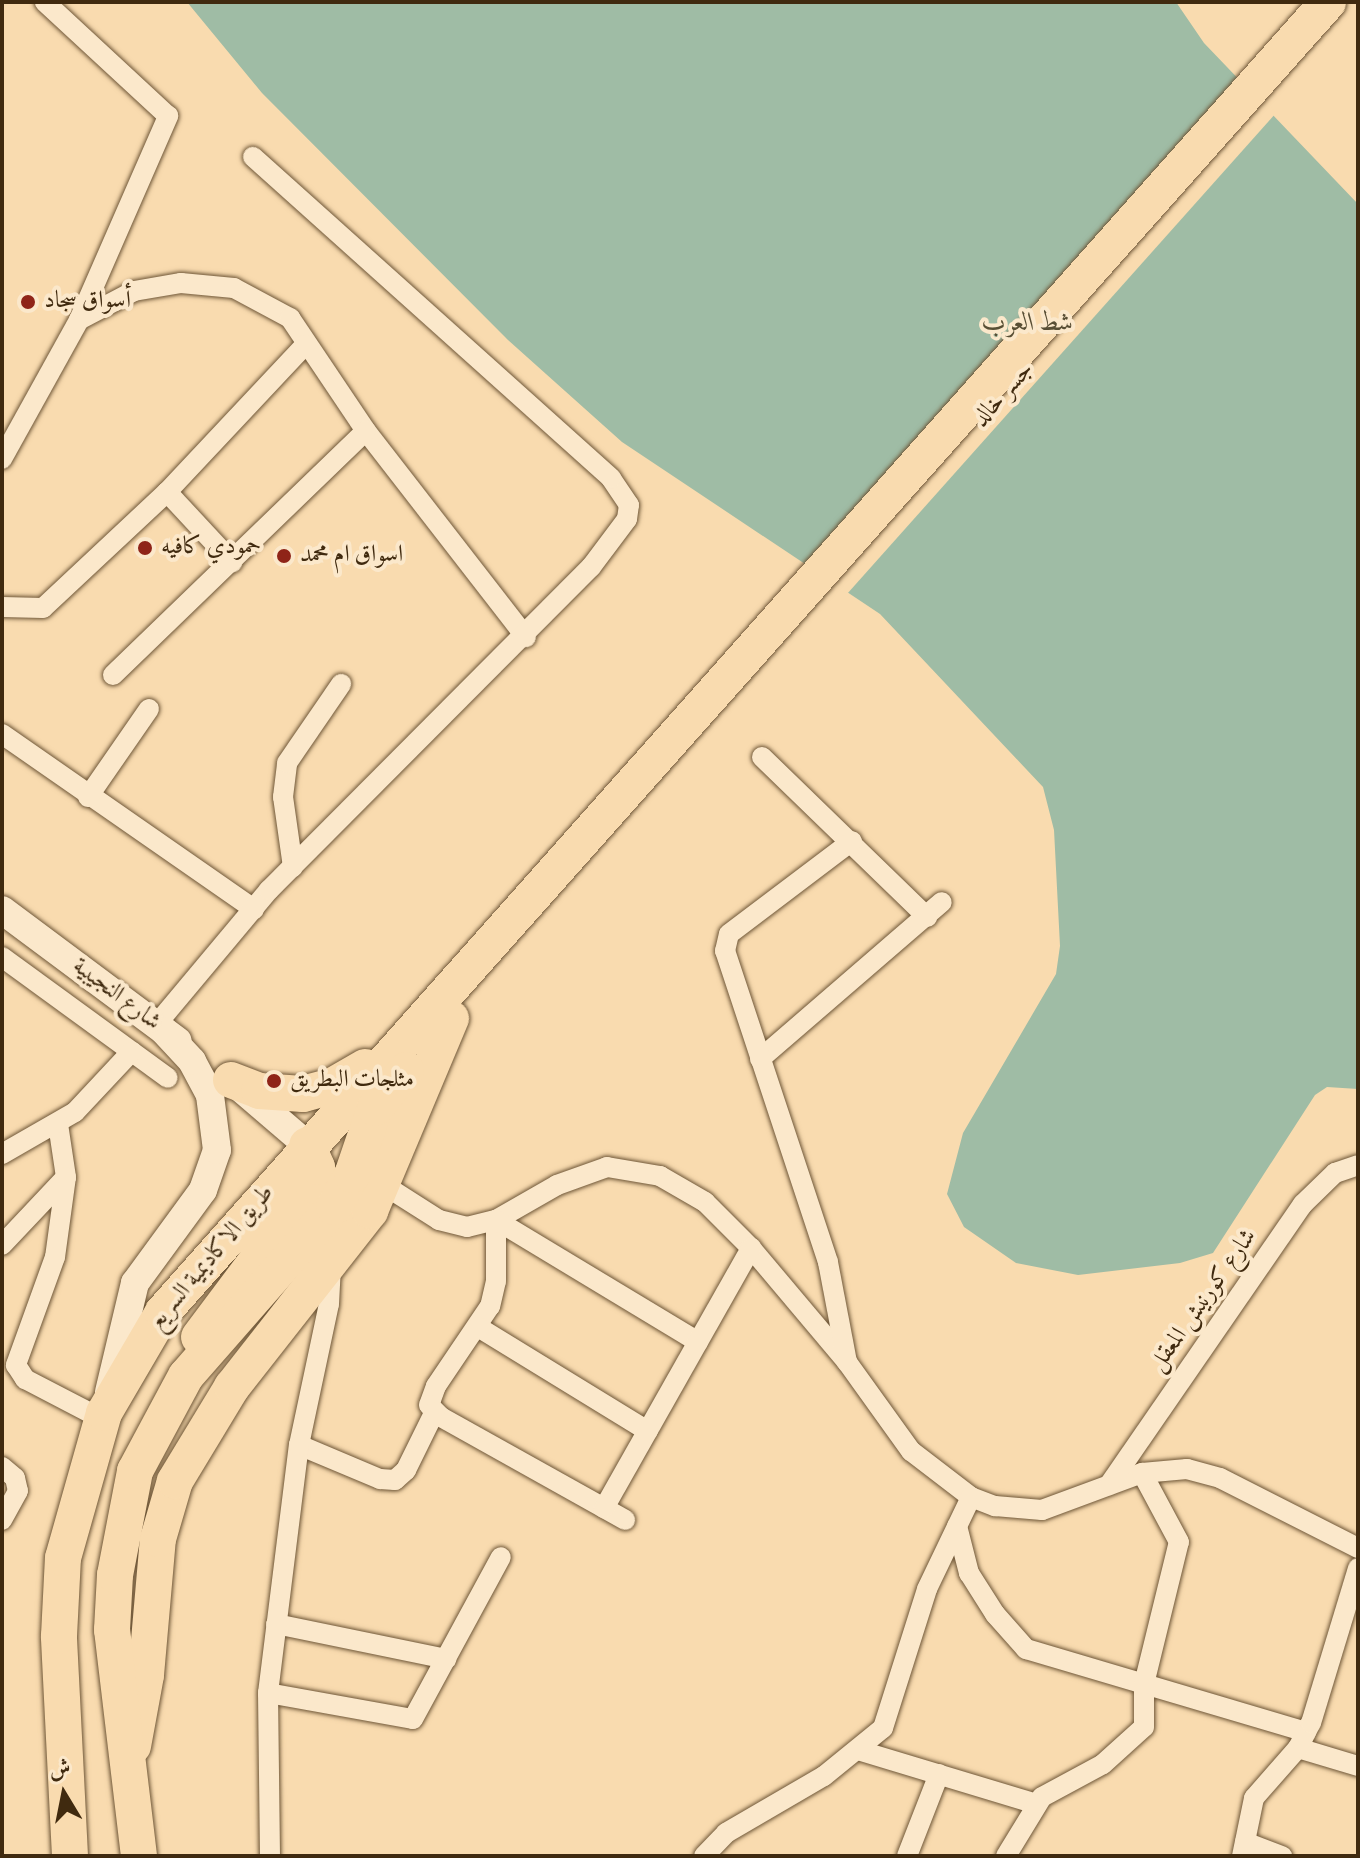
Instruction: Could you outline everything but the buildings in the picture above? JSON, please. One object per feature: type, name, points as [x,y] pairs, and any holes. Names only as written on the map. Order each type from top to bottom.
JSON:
[{"type":"highway","name":"جسر خالد","points":[[709,711],[1328,2]]},
{"type":"highway","name":"جسر خالد","points":[[709,711],[1356,2]]},
{"type":"highway","points":[[139,1856],[112,1630],[122,1528],[146,1445],[186,1376],[334,1207],[352,1175],[380,1099],[451,1018],[516,926],[709,711]]},
{"type":"highway","name":"طريق الاكاديمية السريع","points":[[70,1856],[60,1593],[70,1523],[103,1416],[182,1285],[408,1034],[516,926]]},
{"type":"highway","points":[[127,1767],[142,1703],[158,1539],[175,1481],[232,1387],[362,1225],[384,1185],[400,1131],[433,1069],[451,1018]]},
{"type":"highway","points":[[231,1080],[274,1094],[318,1091],[346,1080],[408,1034]]},
{"type":"highway","points":[[186,1376],[198,1338],[216,1308],[313,1185],[317,1167],[307,1145]]},
{"type":"main road","name":"شارع النجيبية","points":[[2,910],[231,1080],[307,1145]]},
{"type":"main road","points":[[103,1416],[135,1283],[203,1190],[217,1150],[218,1122],[210,1095],[192,1061],[160,1028]]},
{"type":"street","points":[[2,459],[79,320],[168,116],[45,2]]},
{"type":"street","points":[[160,1028],[254,909],[526,637],[627,519],[625,492],[253,157]]},
{"type":"street","points":[[79,320],[134,291],[207,284],[234,288],[264,301],[290,318],[305,345],[366,431],[526,637]]},
{"type":"street","points":[[2,607],[43,608],[167,492],[305,345]]},
{"type":"street","points":[[113,675],[366,431]]},
{"type":"street","points":[[167,492],[232,562]]},
{"type":"street","points":[[293,867],[283,797],[287,763],[341,684]]},
{"type":"street","points":[[88,797],[149,709]]},
{"type":"street","points":[[2,734],[88,797],[254,909]]},
{"type":"street","points":[[762,757],[927,917]]},
{"type":"street","points":[[847,1362],[828,1262],[760,1059],[725,942],[736,929],[852,841]]},
{"type":"street","points":[[760,1059],[942,902]]},
{"type":"street","points":[[2,957],[168,1078]]},
{"type":"street","points":[[2,1154],[58,1124],[93,1095],[132,1051]]},
{"type":"street","points":[[58,1124],[66,1177],[52,1273],[16,1365],[25,1379],[103,1416]]},
{"type":"street","name":"شارع كورنيش المعقل","points":[[1109,1485],[1303,1204],[1335,1173],[1358,1165]]},
{"type":"street","points":[[384,1185],[452,1225],[496,1220],[582,1174],[607,1167],[633,1169],[684,1187],[751,1248],[847,1362],[911,1451],[971,1497],[995,1506],[1042,1510],[1142,1473],[1171,1468],[1202,1472],[1358,1548]]},
{"type":"street","points":[[2,1245],[66,1177]]},
{"type":"street","points":[[299,1445],[380,1479],[395,1480],[406,1470],[434,1413],[431,1396],[478,1327],[496,1281],[496,1220]]},
{"type":"street","points":[[496,1220],[698,1342]]},
{"type":"street","points":[[604,1508],[751,1248]]},
{"type":"street","points":[[270,1856],[268,1693],[299,1445],[329,1304],[331,1262]]},
{"type":"street","points":[[478,1327],[648,1431]]},
{"type":"street","points":[[434,1413],[625,1520]]},
{"type":"street","points":[[2,1467],[15,1478],[18,1491],[2,1520]]},
{"type":"street","points":[[1006,1856],[1036,1804],[1067,1780],[1103,1764],[1144,1727],[1144,1684],[1179,1542],[1142,1473]]},
{"type":"street","points":[[704,1856],[726,1833],[861,1751],[883,1728],[927,1589],[971,1497]]},
{"type":"street","points":[[957,1526],[969,1573],[995,1614],[1026,1649],[1144,1684],[1302,1740],[1358,1766]]},
{"type":"street","points":[[268,1693],[405,1721],[419,1715],[501,1557]]},
{"type":"street","points":[[1282,1856],[1244,1849],[1254,1798],[1302,1740],[1358,1568]]},
{"type":"street","points":[[276,1624],[446,1659]]},
{"type":"street","points":[[861,1751],[1036,1804]]},
{"type":"street","points":[[907,1856],[939,1774]]},
{"type":"water","name":"شط العرب","points":[[187,2],[1176,2],[1204,43],[1358,204],[1358,1089],[1327,1087],[1315,1095],[1213,1253],[1180,1263],[1078,1275],[1016,1263],[964,1227],[947,1194],[963,1133],[1056,974],[1060,946],[1054,830],[1043,787],[880,614],[622,442],[508,340],[262,93]]},
{"type":"pier","points":[[1242,74],[1276,113],[847,594],[822,577]]},
{"type":"place","name":"أسواق سجاد","points":[[28,302]]},
{"type":"place","name":"حمودي كافيه","points":[[145,548]]},
{"type":"place","name":"اسواق ام محمد","points":[[284,556]]},
{"type":"place","name":"مثلجات البطريق","points":[[274,1081]]}]
